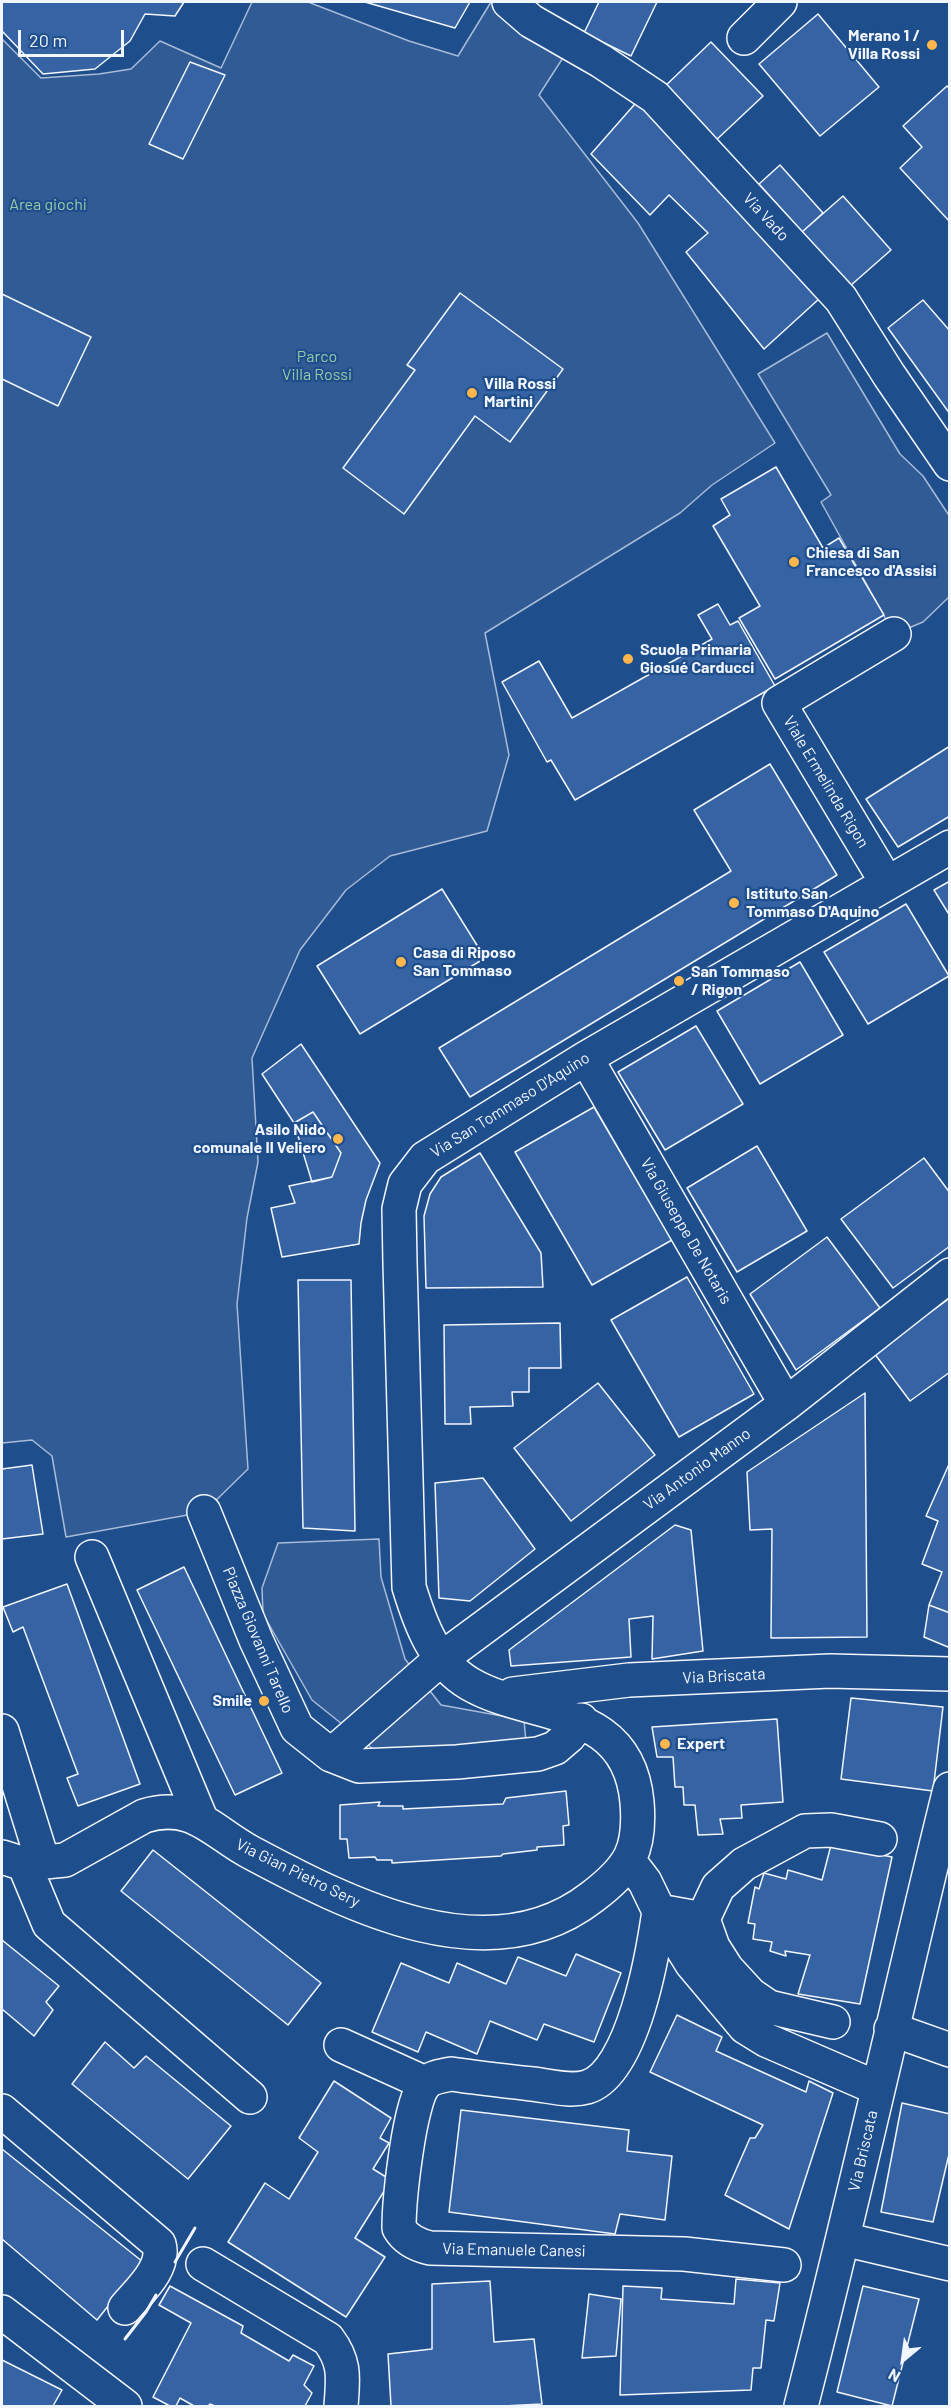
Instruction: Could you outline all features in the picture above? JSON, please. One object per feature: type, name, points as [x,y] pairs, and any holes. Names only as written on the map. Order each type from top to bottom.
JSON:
[{"type":"street","points":[[744,38],[780,2]]},
{"type":"street","name":"Via Vado","points":[[527,15],[655,97],[841,299],[889,375],[950,464]]},
{"type":"street","name":"Viale Ermelinda Rigon","points":[[887,883],[779,703],[894,634]]},
{"type":"street","name":"Via San Tommaso D'Aquino","points":[[441,1659],[421,1626],[409,1587],[399,1209],[405,1184],[425,1158],[586,1058],[950,847]]},
{"type":"street","name":"Via Giuseppe De Notaris","points":[[586,1058],[786,1404]]},
{"type":"street","name":"Via Antonio Manno","points":[[441,1659],[786,1404],[950,1275]]},
{"type":"street","name":"Piazza Giovanni Tarello","points":[[204,1512],[256,1640],[297,1728],[331,1755],[359,1766],[457,1762],[538,1754],[555,1748],[569,1736],[581,1720]]},
{"type":"street","points":[[92,1557],[201,1819]]},
{"type":"street","points":[[331,1755],[441,1659]]},
{"type":"street","name":"Via Gian Pietro Sery","points":[[23,1861],[66,1860],[144,1816],[155,1813],[177,1813],[201,1819],[242,1848],[330,1892],[412,1923],[448,1931],[504,1932],[531,1928],[584,1904],[611,1883],[629,1861],[636,1843],[637,1800],[632,1777],[625,1760],[612,1743],[581,1720],[499,1695],[469,1683],[441,1659]]},
{"type":"street","name":"Via Briscata","points":[[499,1695],[629,1680],[830,1671],[950,1674]]},
{"type":"street","points":[[2,1731],[23,1861],[49,1924],[250,2097]]},
{"type":"street","name":"Via Briscata","points":[[801,2406],[950,1789]]},
{"type":"street","points":[[833,2022],[769,2007],[750,1994],[727,1969],[713,1947],[704,1919],[718,1887],[744,1864],[805,1831],[831,1830],[880,1839]]},
{"type":"street","points":[[629,1861],[645,1882],[659,1911],[692,1964],[745,2027],[766,2040],[877,2088]]},
{"type":"street","points":[[659,1911],[704,1919]]},
{"type":"street","points":[[341,2045],[425,2084],[434,2078],[451,2074],[573,2089],[596,2082],[614,2061],[635,2016],[650,1968],[659,1911]]},
{"type":"street","points":[[891,2029],[950,2050]]},
{"type":"street","name":"Via Emanuele Canesi","points":[[425,2084],[416,2101],[412,2120],[399,2220],[399,2228],[411,2241],[430,2248],[684,2254],[784,2265]]},
{"type":"street","points":[[2,2112],[159,2244],[162,2254],[159,2263],[125,2308]]},
{"type":"street","points":[[843,2239],[950,2264]]},
{"type":"street","points":[[203,2264],[328,2340],[341,2359],[343,2367],[341,2406]]},
{"type":"street","points":[[2,2312],[125,2406]]},
{"type":"shaded area","name":"Parco Villa Rossi","points":[[252,2],[308,2],[409,41],[458,56],[491,2],[495,2],[568,50],[539,95],[638,223],[775,443],[712,485],[680,513],[485,633],[509,755],[487,831],[390,856],[346,890],[300,950],[252,1058],[258,1162],[247,1218],[237,1304],[248,1469],[204,1512],[66,1537],[52,1456],[32,1440],[2,1443],[2,39],[41,78],[131,69],[160,41],[221,68]]},
{"type":"shaded area","points":[[827,333],[900,454],[923,476],[950,517],[949,597],[923,622],[894,634],[821,502],[831,495],[758,374]]},
{"type":"shaded area","points":[[379,1539],[381,1577],[405,1659],[441,1705],[524,1720],[526,1742],[455,1749],[373,1749],[312,1700],[263,1614],[262,1588],[278,1543]]},
{"type":"building","points":[[2,2],[184,2],[175,16],[145,14],[130,41],[95,69],[43,74],[2,31]]},
{"type":"building","points":[[365,2],[470,2],[455,28]]},
{"type":"building","points":[[599,2],[657,2],[631,56],[584,33]]},
{"type":"building","points":[[818,14],[879,87],[820,136],[759,64]]},
{"type":"building","points":[[711,42],[763,96],[713,143],[661,90]]},
{"type":"building","points":[[190,62],[225,75],[183,159],[149,144]]},
{"type":"building","points":[[947,86],[950,89],[950,222],[900,168],[922,147],[903,126]]},
{"type":"building","points":[[641,97],[820,298],[764,349],[686,252],[708,233],[669,195],[650,215],[591,154]]},
{"type":"building","points":[[780,165],[823,213],[802,232],[759,184]]},
{"type":"building","points":[[843,196],[891,250],[850,286],[802,232]]},
{"type":"building","name":"Villa Rossi Martini","points":[[460,293],[563,369],[510,442],[475,416],[404,514],[343,468],[415,370],[407,365]]},
{"type":"building","points":[[2,294],[91,337],[58,406],[2,379]]},
{"type":"building","points":[[923,300],[950,331],[950,414],[888,328]]},
{"type":"building","name":"Chiesa di San Francesco d'Assisi","points":[[776,467],[823,548],[839,538],[884,615],[775,679],[739,618],[760,606],[713,526],[730,515],[721,499]]},
{"type":"building","points":[[718,604],[730,625],[738,621],[775,686],[575,800],[551,760],[547,762],[502,682],[539,661],[572,718],[712,639],[698,615]]},
{"type":"building","points":[[950,746],[950,816],[898,847],[866,799]]},
{"type":"building","name":"Istituto San Tommaso D'Aquino","points":[[770,764],[837,875],[470,1097],[439,1048],[731,871],[694,810]]},
{"type":"building","points":[[950,881],[950,916],[934,890]]},
{"type":"building","name":"Casa di Riposo San Tommaso","points":[[442,889],[485,958],[360,1034],[317,966]]},
{"type":"building","points":[[906,904],[949,976],[868,1024],[824,952]]},
{"type":"building","points":[[800,962],[843,1035],[760,1084],[717,1011]]},
{"type":"building","points":[[696,1026],[743,1104],[665,1150],[618,1072]]},
{"type":"building","points":[[301,1044],[380,1163],[366,1200],[359,1244],[282,1257],[271,1208],[295,1203],[289,1186],[332,1177],[341,1153],[313,1112],[294,1123],[262,1074]]},
{"type":"building","points":[[594,1107],[672,1240],[592,1285],[515,1152]]},
{"type":"building","points":[[313,1112],[341,1153],[332,1177],[312,1182],[294,1123]]},
{"type":"building","points":[[757,1146],[807,1231],[737,1272],[687,1188]]},
{"type":"building","points":[[480,1153],[541,1253],[543,1287],[426,1288],[424,1216],[430,1194],[441,1177]]},
{"type":"building","points":[[924,1158],[950,1193],[950,1246],[893,1288],[841,1219]]},
{"type":"building","points":[[827,1237],[880,1308],[796,1370],[750,1294]]},
{"type":"building","points":[[687,1277],[754,1394],[679,1437],[611,1320]]},
{"type":"building","points":[[298,1280],[351,1280],[355,1531],[303,1528]]},
{"type":"building","points":[[950,1298],[950,1372],[910,1401],[874,1353]]},
{"type":"building","points":[[560,1323],[561,1368],[529,1368],[529,1392],[512,1392],[513,1406],[470,1407],[471,1424],[445,1424],[444,1325]]},
{"type":"building","points":[[598,1383],[655,1455],[571,1521],[514,1448]]},
{"type":"building","points":[[865,1393],[867,1637],[771,1638],[772,1529],[750,1530],[747,1472]]},
{"type":"building","points":[[950,1462],[950,1613],[929,1605],[942,1572],[922,1564],[938,1521],[926,1516]]},
{"type":"building","points":[[32,1465],[43,1534],[2,1539],[2,1469]]},
{"type":"building","points":[[483,1478],[535,1549],[470,1601],[439,1598],[435,1483]]},
{"type":"building","points":[[675,1525],[691,1530],[703,1651],[652,1659],[653,1616],[629,1619],[631,1657],[511,1666],[509,1650]]},
{"type":"building","points":[[184,1567],[282,1773],[235,1795],[137,1590]]},
{"type":"building","points":[[67,1584],[140,1784],[78,1806],[67,1778],[78,1774],[23,1627],[13,1632],[3,1607]]},
{"type":"building","points":[[929,1605],[950,1613],[950,1645],[948,1647],[924,1637]]},
{"type":"building","points":[[851,1698],[943,1707],[933,1791],[841,1779]]},
{"type":"building","points":[[777,1719],[783,1802],[741,1805],[742,1818],[720,1819],[723,1834],[698,1835],[695,1805],[684,1805],[683,1787],[675,1787],[673,1757],[657,1757],[652,1727]]},
{"type":"building","points":[[566,1791],[569,1825],[563,1826],[564,1845],[537,1847],[537,1850],[501,1856],[392,1863],[392,1860],[377,1860],[375,1857],[349,1858],[347,1839],[340,1839],[340,1805],[380,1802],[378,1806],[403,1806],[403,1809],[503,1804],[506,1798]]},
{"type":"building","points":[[831,1845],[892,1857],[860,2004],[798,1994],[810,1955],[785,1951],[786,1956],[770,1951],[772,1942],[753,1939],[755,1924],[748,1923],[755,1887],[759,1889],[764,1873],[786,1879],[788,1870],[822,1880]]},
{"type":"building","points":[[153,1850],[321,1983],[288,2025],[121,1891]]},
{"type":"building","points":[[2,1940],[59,1986],[46,2002],[53,2010],[34,2036],[2,2009]]},
{"type":"building","points":[[576,1954],[621,1973],[594,2042],[544,2024],[537,2040],[490,2021],[477,2054],[426,2032],[418,2052],[372,2032],[401,1963],[449,1983],[457,1963],[506,1984],[518,1957],[566,1976]]},
{"type":"building","points":[[677,2015],[722,2037],[716,2051],[806,2092],[809,2081],[833,2093],[789,2229],[725,2195],[750,2138],[755,2138],[763,2125],[650,2072]]},
{"type":"building","points":[[105,2042],[134,2068],[146,2056],[231,2126],[188,2179],[72,2084]]},
{"type":"building","points":[[334,2081],[391,2118],[380,2138],[389,2143],[373,2169],[391,2180],[355,2238],[385,2257],[346,2317],[228,2242],[265,2183],[289,2199],[318,2152],[299,2138]]},
{"type":"building","points":[[902,2103],[950,2114],[950,2150],[933,2222],[881,2212]]},
{"type":"building","points":[[461,2110],[629,2130],[627,2151],[672,2156],[665,2220],[620,2214],[615,2234],[449,2212]]},
{"type":"building","points":[[2,2149],[143,2262],[97,2320],[2,2239]]},
{"type":"building","points":[[736,2279],[780,2283],[774,2321],[766,2320],[761,2368],[753,2368],[751,2390],[620,2395],[623,2286],[662,2288],[661,2299],[734,2304]]},
{"type":"building","points":[[490,2281],[494,2342],[534,2339],[542,2404],[391,2406],[388,2354],[432,2349],[432,2284]]},
{"type":"building","points":[[170,2286],[243,2326],[241,2333],[289,2361],[293,2355],[314,2366],[304,2385],[312,2393],[305,2406],[215,2406],[210,2404],[194,2406],[180,2398],[176,2406],[170,2406],[153,2397],[191,2323],[159,2305]]},
{"type":"building","points":[[863,2286],[919,2299],[892,2406],[837,2392]]},
{"type":"building","points":[[589,2294],[621,2299],[616,2356],[582,2358]]},
{"type":"building","points":[[2,2360],[62,2390],[53,2406],[2,2406]]},
{"type":"wall","points":[[175,2262],[195,2228]]},
{"type":"wall","points":[[125,2339],[156,2295]]},
{"type":"place","name":"Merano 1 / Villa Rossi","points":[[932,45]]},
{"type":"place","name":"Villa Rossi Martini","points":[[472,393]]},
{"type":"place","name":"Chiesa di San Francesco d'Assisi","points":[[794,562]]},
{"type":"place","name":"Scuola Primaria Giosué Carducci","points":[[628,659]]},
{"type":"place","name":"Istituto San Tommaso D'Aquino","points":[[734,903]]},
{"type":"place","name":"Casa di Riposo San Tommaso","points":[[401,962]]},
{"type":"place","name":"San Tommaso / Rigon","points":[[679,981]]},
{"type":"place","name":"Asilo Nido comunale Il Veliero","points":[[338,1139]]},
{"type":"place","name":"Smile","points":[[264,1701]]},
{"type":"place","name":"Expert","points":[[665,1744]]},
{"type":"park label","name":"Area giochi","points":[[48,205]]}]
